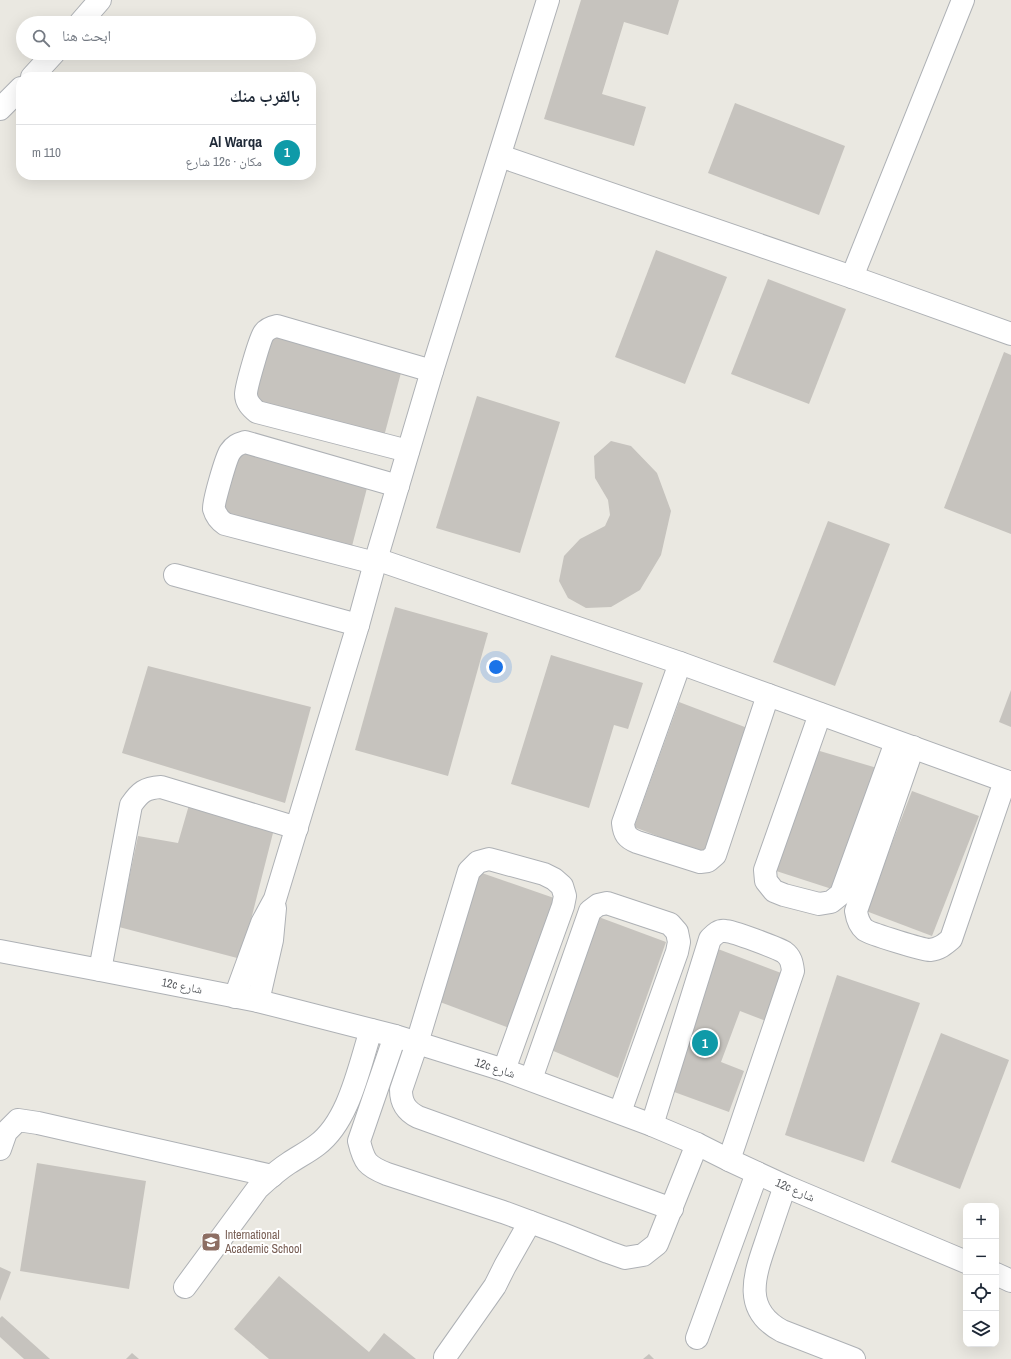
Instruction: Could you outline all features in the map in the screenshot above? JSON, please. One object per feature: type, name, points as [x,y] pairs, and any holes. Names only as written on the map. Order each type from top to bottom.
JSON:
[{"type":"street","points":[[86,16],[100,0]]},
{"type":"street","points":[[235,996],[259,929],[275,899],[358,625],[432,371],[548,0]]},
{"type":"street","points":[[852,277],[963,0]]},
{"type":"street","points":[[37,72],[48,60]]},
{"type":"street","points":[[0,109],[16,93]]},
{"type":"street","points":[[500,156],[852,277],[1011,334]]},
{"type":"street","points":[[408,451],[257,412],[249,405],[246,394],[263,334],[269,328],[277,326],[432,371]]},
{"type":"street","points":[[398,486],[245,442],[236,445],[229,452],[214,508],[217,517],[224,524],[376,561],[680,663],[904,744],[1008,782],[951,939],[941,948],[928,950],[865,930],[858,921],[856,911],[904,744]]},
{"type":"street","points":[[175,575],[358,625]]},
{"type":"street","points":[[680,663],[623,824],[624,832],[629,838],[637,842],[700,862],[708,860],[715,855],[768,695]]},
{"type":"street","points":[[820,714],[765,870],[766,881],[774,891],[784,895],[819,904],[831,902],[841,894],[904,744]]},
{"type":"street","points":[[100,970],[131,805],[138,795],[149,788],[161,787],[297,828]]},
{"type":"street","points":[[504,1070],[563,906],[565,896],[562,886],[554,878],[489,859],[478,862],[469,871],[417,1043],[401,1090],[403,1104],[412,1114],[672,1209]]},
{"type":"street","points":[[258,1001],[272,940],[275,899]]},
{"type":"street","points":[[531,1079],[590,911],[598,905],[607,903],[660,920],[670,924],[677,932],[679,942],[677,952],[620,1112]]},
{"type":"street","points":[[652,1125],[710,940],[716,933],[724,931],[785,952],[791,960],[793,971],[729,1160]]},
{"type":"street","name":"12c شارع","points":[[0,951],[258,1001],[395,1036],[504,1070],[652,1125],[697,1144],[785,1186],[963,1261]]},
{"type":"street","points":[[185,1287],[258,1188],[289,1163],[318,1144],[332,1131],[343,1115],[371,1030]]},
{"type":"street","points":[[395,1036],[360,1141],[362,1156],[372,1168],[387,1174],[445,1192],[625,1258],[643,1255],[657,1244],[697,1144]]},
{"type":"street","points":[[0,1149],[6,1132],[18,1120],[38,1123],[272,1176]]},
{"type":"street","points":[[697,1338],[756,1173]]},
{"type":"street","points":[[785,1186],[756,1272],[754,1291],[756,1302],[766,1320],[773,1326],[782,1331],[854,1359]]},
{"type":"street","points":[[445,1357],[495,1286],[504,1266],[530,1222]]},
{"type":"street","points":[[998,1275],[1011,1281]]},
{"type":"building","points":[[581,0],[679,0],[668,35],[624,22],[602,94],[646,107],[634,146],[544,119]]},
{"type":"building","points":[[735,103],[845,146],[819,215],[708,173]]},
{"type":"building","points":[[656,250],[727,277],[685,384],[615,357]]},
{"type":"building","points":[[768,279],[846,309],[809,404],[731,374]]},
{"type":"building","points":[[269,332],[402,369],[383,440],[251,402]]},
{"type":"building","points":[[1004,352],[1011,355],[1011,534],[944,508]]},
{"type":"building","points":[[477,396],[560,422],[520,553],[436,528]]},
{"type":"building","points":[[611,441],[631,446],[657,473],[671,511],[661,555],[640,590],[611,607],[586,608],[568,598],[559,581],[564,556],[580,539],[605,526],[610,515],[608,500],[595,478],[594,456]]},
{"type":"building","points":[[236,451],[368,484],[351,550],[220,513]]},
{"type":"building","points":[[828,521],[890,544],[835,686],[773,662]]},
{"type":"building","points":[[395,607],[488,633],[448,776],[355,750]]},
{"type":"building","points":[[551,655],[643,683],[628,729],[614,725],[589,808],[511,784]]},
{"type":"building","points":[[148,666],[311,707],[285,803],[122,753]]},
{"type":"building","points":[[1011,690],[1011,727],[999,722]]},
{"type":"building","points":[[679,702],[750,729],[707,855],[634,827]]},
{"type":"building","points":[[813,749],[877,768],[835,890],[770,869]]},
{"type":"building","points":[[912,791],[979,816],[932,936],[866,911]]},
{"type":"building","points":[[189,805],[274,829],[241,959],[119,927],[138,836],[178,843]]},
{"type":"building","points":[[479,872],[554,898],[512,1029],[440,1002]]},
{"type":"building","points":[[596,916],[666,942],[618,1078],[551,1050]]},
{"type":"building","points":[[718,949],[789,976],[771,1023],[740,1011],[721,1062],[744,1071],[729,1112],[666,1089]]},
{"type":"building","points":[[837,975],[920,1003],[864,1162],[785,1135]]},
{"type":"building","points":[[941,1033],[1009,1060],[960,1189],[891,1162]]},
{"type":"building","points":[[37,1163],[146,1181],[129,1289],[20,1271]]},
{"type":"building","points":[[0,1267],[11,1272],[0,1301]]},
{"type":"building","points":[[279,1276],[369,1352],[384,1333],[416,1359],[269,1359],[234,1329]]},
{"type":"building","points":[[2,1316],[50,1359],[24,1359],[0,1337],[0,1318]]},
{"type":"building","points":[[132,1353],[139,1359],[126,1359]]},
{"type":"building","points":[[649,1354],[654,1359],[643,1359]]},
{"type":"place","name":"Al Warqa","points":[[705,1043]]},
{"type":"place","name":"International Academic School","points":[[211,1242]]}]
